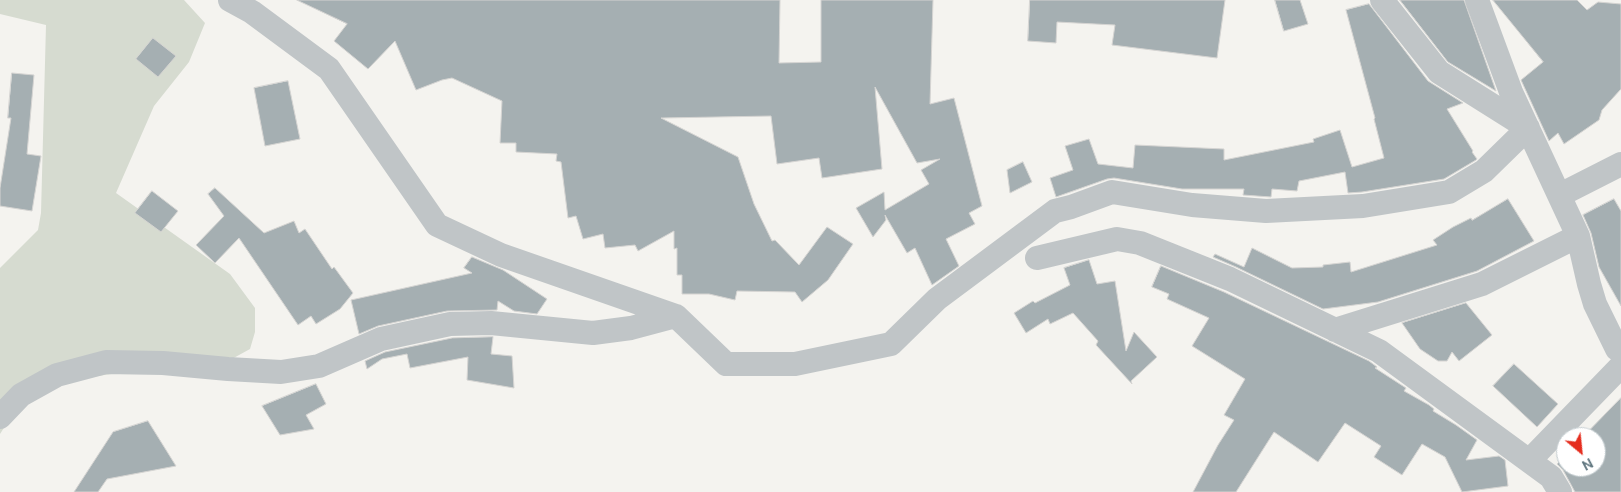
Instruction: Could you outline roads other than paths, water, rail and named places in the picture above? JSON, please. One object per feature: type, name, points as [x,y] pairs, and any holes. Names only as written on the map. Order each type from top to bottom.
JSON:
[{"type":"street","points":[[230,0],[259,17],[328,69],[437,225],[501,255],[676,316],[726,364],[795,364],[891,344],[936,299],[1055,211],[1071,208],[1112,192],[1192,205],[1266,211],[1364,206],[1449,192],[1484,171],[1528,128]]},
{"type":"street","points":[[1382,0],[1439,72],[1528,128]]},
{"type":"street","points":[[1477,0],[1511,92],[1578,236],[1595,304],[1617,349],[1621,352]]},
{"type":"street","points":[[1560,195],[1621,164]]},
{"type":"street","points":[[1335,330],[1482,284],[1578,236]]},
{"type":"street","points":[[1036,258],[1117,238],[1140,243],[1230,279],[1379,351],[1551,477],[1560,492]]},
{"type":"street","points":[[0,417],[21,395],[57,374],[106,362],[163,363],[281,372],[319,366],[381,339],[450,324],[491,323],[594,333],[631,328],[676,316]]},
{"type":"street","points":[[1529,461],[1621,366]]}]
